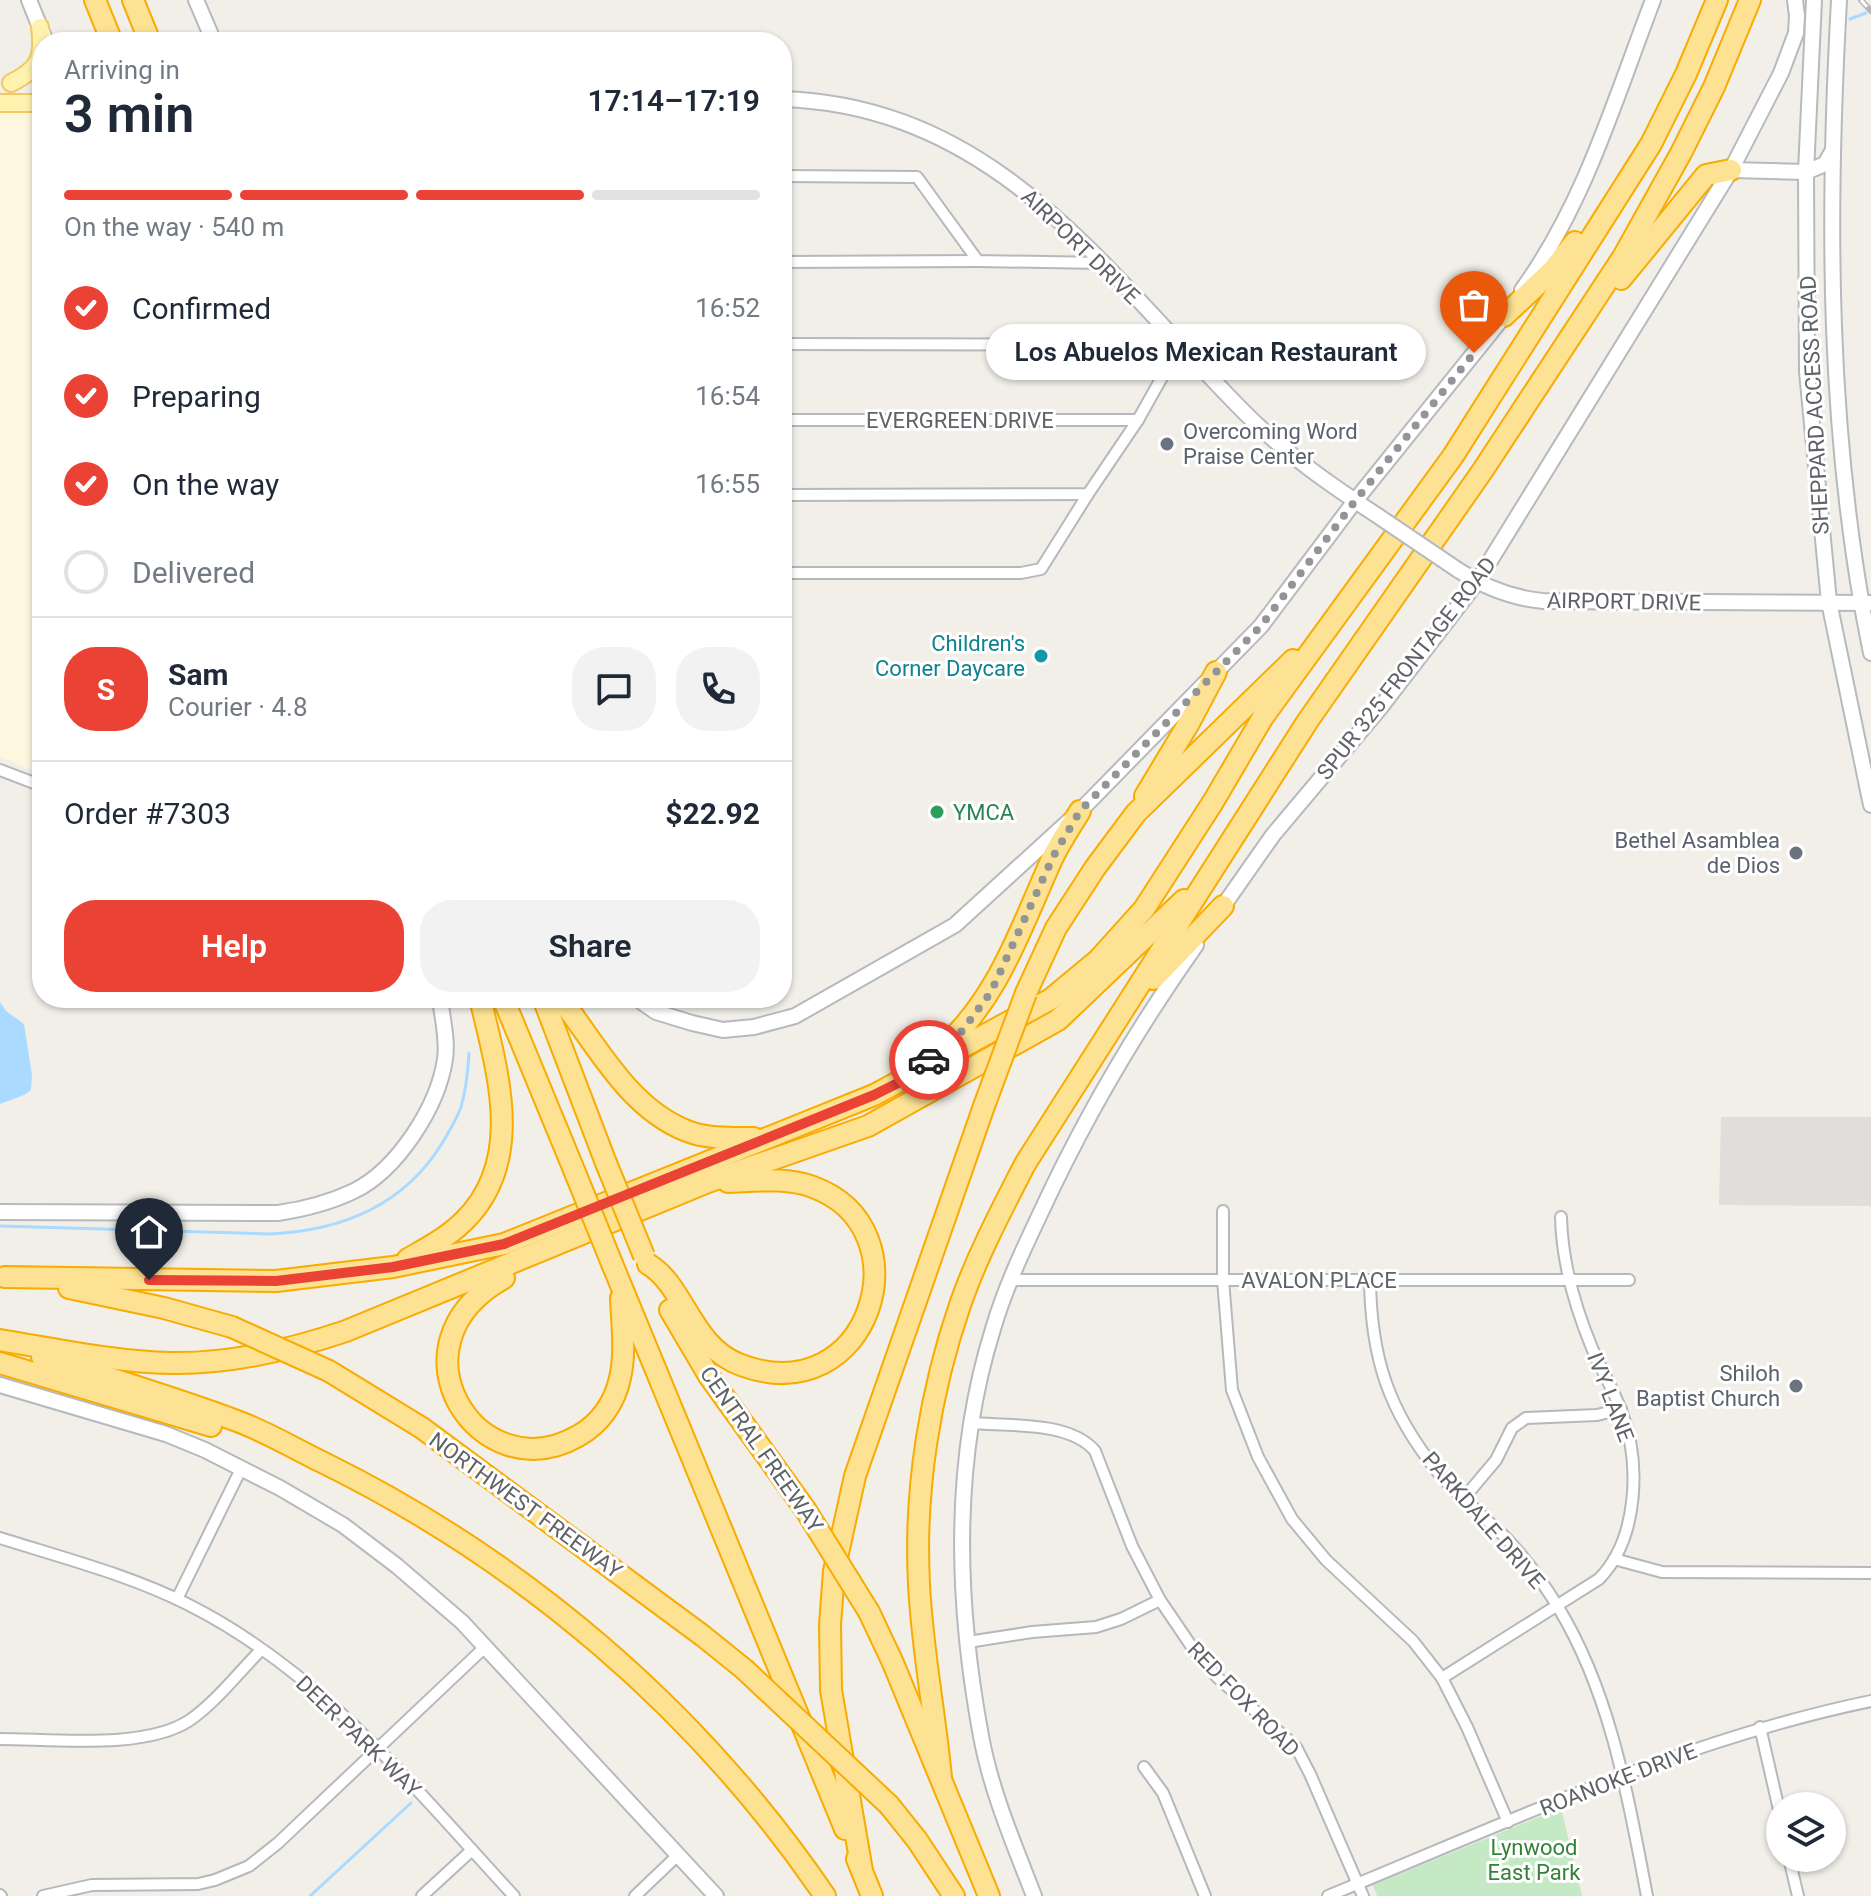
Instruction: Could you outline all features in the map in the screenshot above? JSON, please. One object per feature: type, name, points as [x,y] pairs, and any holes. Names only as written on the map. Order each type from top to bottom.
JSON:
[{"type":"highway","points":[[95,0],[108,32]]},
{"type":"highway","points":[[133,0],[146,32]]},
{"type":"highway","points":[[3,1276],[276,1281],[393,1267],[504,1244],[874,1095],[1051,999],[1098,960],[1144,909],[1263,717],[1453,456],[1651,144],[1686,74],[1717,0]]},
{"type":"highway","points":[[941,1778],[921,1612],[918,1526],[930,1421],[942,1362],[962,1301],[991,1231],[1025,1164],[1307,722],[1568,343],[1623,257],[1681,153],[1736,39],[1750,0]]},
{"type":"highway","points":[[1504,316],[1553,270],[1651,144]]},
{"type":"highway","points":[[1568,343],[1706,175],[1731,170]]},
{"type":"highway","points":[[1136,813],[1334,621]]},
{"type":"highway","points":[[862,1871],[831,1690],[830,1625],[834,1571],[855,1476],[1026,993],[1056,928],[1136,813],[1216,672]]},
{"type":"highway","points":[[908,1078],[962,1031],[991,992],[1054,855],[1080,811]]},
{"type":"highway","points":[[0,1343],[173,1363],[233,1360],[310,1343],[346,1331],[708,1182],[868,1126],[1058,1020],[1210,874]]},
{"type":"highway","points":[[1117,1016],[1223,906]]},
{"type":"highway","points":[[393,1267],[462,1224],[481,1202],[498,1166],[502,1134],[501,1099],[482,1008]]},
{"type":"highway","points":[[507,1008],[872,1896]]},
{"type":"highway","name":"CENTRAL FREEWAY","points":[[547,1008],[646,1260],[691,1348],[805,1509],[869,1612],[989,1896]]},
{"type":"highway","points":[[567,1008],[620,1079],[658,1115],[687,1131],[703,1135],[766,1137]]},
{"type":"highway","points":[[646,1260],[660,1272],[700,1334],[722,1355],[738,1364],[770,1372],[804,1371],[834,1356],[856,1334],[872,1300],[875,1268],[862,1228],[849,1212],[815,1187],[794,1182],[708,1182]]},
{"type":"highway","points":[[555,1246],[545,1256],[486,1288],[467,1305],[451,1334],[447,1352],[451,1389],[459,1406],[474,1424],[489,1435],[521,1447],[542,1447],[574,1439],[598,1421],[608,1408],[620,1379],[623,1360],[621,1287]]},
{"type":"highway","name":"NORTHWEST FREEWAY","points":[[3,1276],[164,1308],[232,1327],[329,1371],[422,1428],[744,1669],[889,1805],[917,1840],[954,1896]]},
{"type":"highway","points":[[0,1343],[240,1422],[364,1483],[501,1566],[578,1625],[679,1718],[777,1829],[825,1896]]},
{"type":"highway","points":[[0,1363],[237,1433],[364,1483]]},
{"type":"main road","points":[[29,0],[42,32]]},
{"type":"main road","points":[[196,0],[210,32]]},
{"type":"main road","points":[[650,1008],[723,1030],[754,1027],[795,1016],[955,925],[1080,811],[1261,626],[1355,501],[1504,316],[1555,241],[1577,199],[1653,0]]},
{"type":"main road","name":"SPUR 325 FRONTAGE ROAD","points":[[1009,1280],[1074,1142],[1160,995],[1273,835],[1380,708],[1477,582],[1731,170],[1781,73],[1796,33],[1795,0]]},
{"type":"main road","points":[[1816,0],[1829,12],[1837,31]]},
{"type":"main road","name":"SHEPPARD ACCESS ROAD","points":[[1816,0],[1806,172],[1807,372],[1829,602],[1871,805]]},
{"type":"main road","name":"SHEPPARD ACCESS ROAD","points":[[1839,0],[1832,288],[1835,370],[1846,490],[1866,603],[1871,653]]},
{"type":"main road","points":[[5,83],[32,70]]},
{"type":"main road","points":[[5,83],[32,83]]},
{"type":"main road","name":"AIRPORT DRIVE","points":[[792,100],[830,105],[903,123],[999,171],[1103,263],[1269,435],[1308,469],[1477,582],[1521,599],[1543,601],[1866,603]]},
{"type":"main road","points":[[0,103],[32,103]]},
{"type":"main road","points":[[1731,170],[1806,172],[1825,164],[1834,147]]},
{"type":"main road","points":[[0,1212],[278,1213],[315,1207],[357,1190],[395,1159],[420,1124],[434,1096],[445,1058],[441,1008]]},
{"type":"main road","points":[[1009,1280],[991,1332],[971,1423],[962,1501],[961,1574],[981,1738],[1008,1831],[1034,1896]]},
{"type":"main road","points":[[0,1385],[166,1434],[241,1469],[343,1525],[397,1566],[485,1647],[716,1896]]},
{"type":"street","points":[[792,176],[917,177],[978,261]]},
{"type":"street","points":[[792,262],[1103,263]]},
{"type":"street","points":[[792,344],[1180,345],[1138,420],[1041,569],[1021,573],[792,573]]},
{"type":"street","name":"EVERGREEN DRIVE","points":[[792,420],[1138,420]]},
{"type":"street","points":[[792,495],[1088,494]]},
{"type":"street","points":[[0,770],[32,782]]},
{"type":"street","points":[[1223,1211],[1223,1280],[1232,1390],[1258,1457],[1292,1519],[1326,1560],[1413,1641],[1442,1678],[1508,1822]]},
{"type":"street","name":"IVY LANE","points":[[1442,1678],[1599,1579],[1614,1559],[1626,1528],[1634,1479],[1632,1450],[1621,1409],[1592,1348],[1569,1280],[1561,1217]]},
{"type":"street","name":"AVALON PLACE","points":[[1009,1280],[1629,1280]]},
{"type":"street","name":"PARKDALE DRIVE","points":[[1370,1280],[1371,1325],[1378,1365],[1400,1416],[1437,1471],[1509,1541],[1557,1605],[1576,1641],[1596,1688],[1624,1774],[1647,1896]]},
{"type":"street","points":[[1464,1498],[1496,1460],[1512,1428],[1526,1418],[1597,1415],[1621,1409]]},
{"type":"street","name":"RED FOX ROAD","points":[[971,1423],[1065,1431],[1088,1443],[1095,1451],[1132,1546],[1160,1600],[1194,1650],[1217,1677],[1296,1747],[1363,1896]]},
{"type":"street","points":[[177,1599],[241,1469]]},
{"type":"street","name":"DEER PARK WAY","points":[[0,1538],[95,1568],[177,1599],[261,1650],[322,1695],[378,1748],[514,1896]]},
{"type":"street","points":[[1614,1559],[1662,1572],[1871,1573]]},
{"type":"street","points":[[968,1642],[1032,1632],[1096,1627],[1160,1600]]},
{"type":"street","points":[[43,1896],[92,1885],[198,1884],[234,1874],[278,1843],[485,1647]]},
{"type":"street","points":[[0,1739],[130,1739],[162,1734],[190,1720],[261,1650]]},
{"type":"street","name":"ROANOKE DRIVE","points":[[1328,1896],[1624,1774],[1760,1727],[1871,1701]]},
{"type":"street","points":[[1760,1727],[1775,1792]]},
{"type":"street","points":[[1144,1767],[1163,1793],[1205,1896]]},
{"type":"street","points":[[422,1896],[472,1850]]},
{"type":"street","points":[[635,1896],[678,1855]]},
{"type":"street","points":[[1792,1872],[1798,1896]]},
{"type":"shaded area","points":[[0,108],[32,108],[32,770],[0,757]]},
{"type":"shaded area","points":[[1721,1117],[1871,1117],[1871,1206],[1719,1205]]},
{"type":"green space","name":"Lynwood East Park","points":[[1561,1808],[1582,1896],[1377,1896],[1373,1885]]},
{"type":"water","points":[[0,1002],[6,1011],[24,1024],[32,1075],[31,1090],[0,1104]]},
{"type":"waterway","points":[[1850,19],[1866,13]]},
{"type":"waterway","points":[[0,1226],[269,1234],[320,1228],[344,1221],[388,1200],[425,1167],[441,1145],[461,1107],[469,1053]]},
{"type":"waterway","points":[[310,1896],[411,1803]]},
{"type":"railway","points":[[1861,0],[1871,11]]},
{"type":"way so far","points":[[929,1060],[962,1031],[991,992],[1054,855],[1080,811],[1261,626],[1355,501],[1474,353]]},
{"type":"place","name":"Los Abuelos Mexican Restaurant","points":[[1474,353]]},
{"type":"place","name":"Overcoming Word Praise Center","points":[[1167,444]]},
{"type":"place","name":"Children's Corner Daycare","points":[[1041,656]]},
{"type":"place","name":"YMCA","points":[[937,812]]},
{"type":"place","name":"Bethel Asamblea de Dios","points":[[1796,853]]},
{"type":"place","name":"Shiloh Baptist Church","points":[[1796,1386]]},
{"type":"route","points":[[149,1280],[276,1281],[393,1267],[504,1244],[874,1095],[908,1078],[929,1060]]}]
